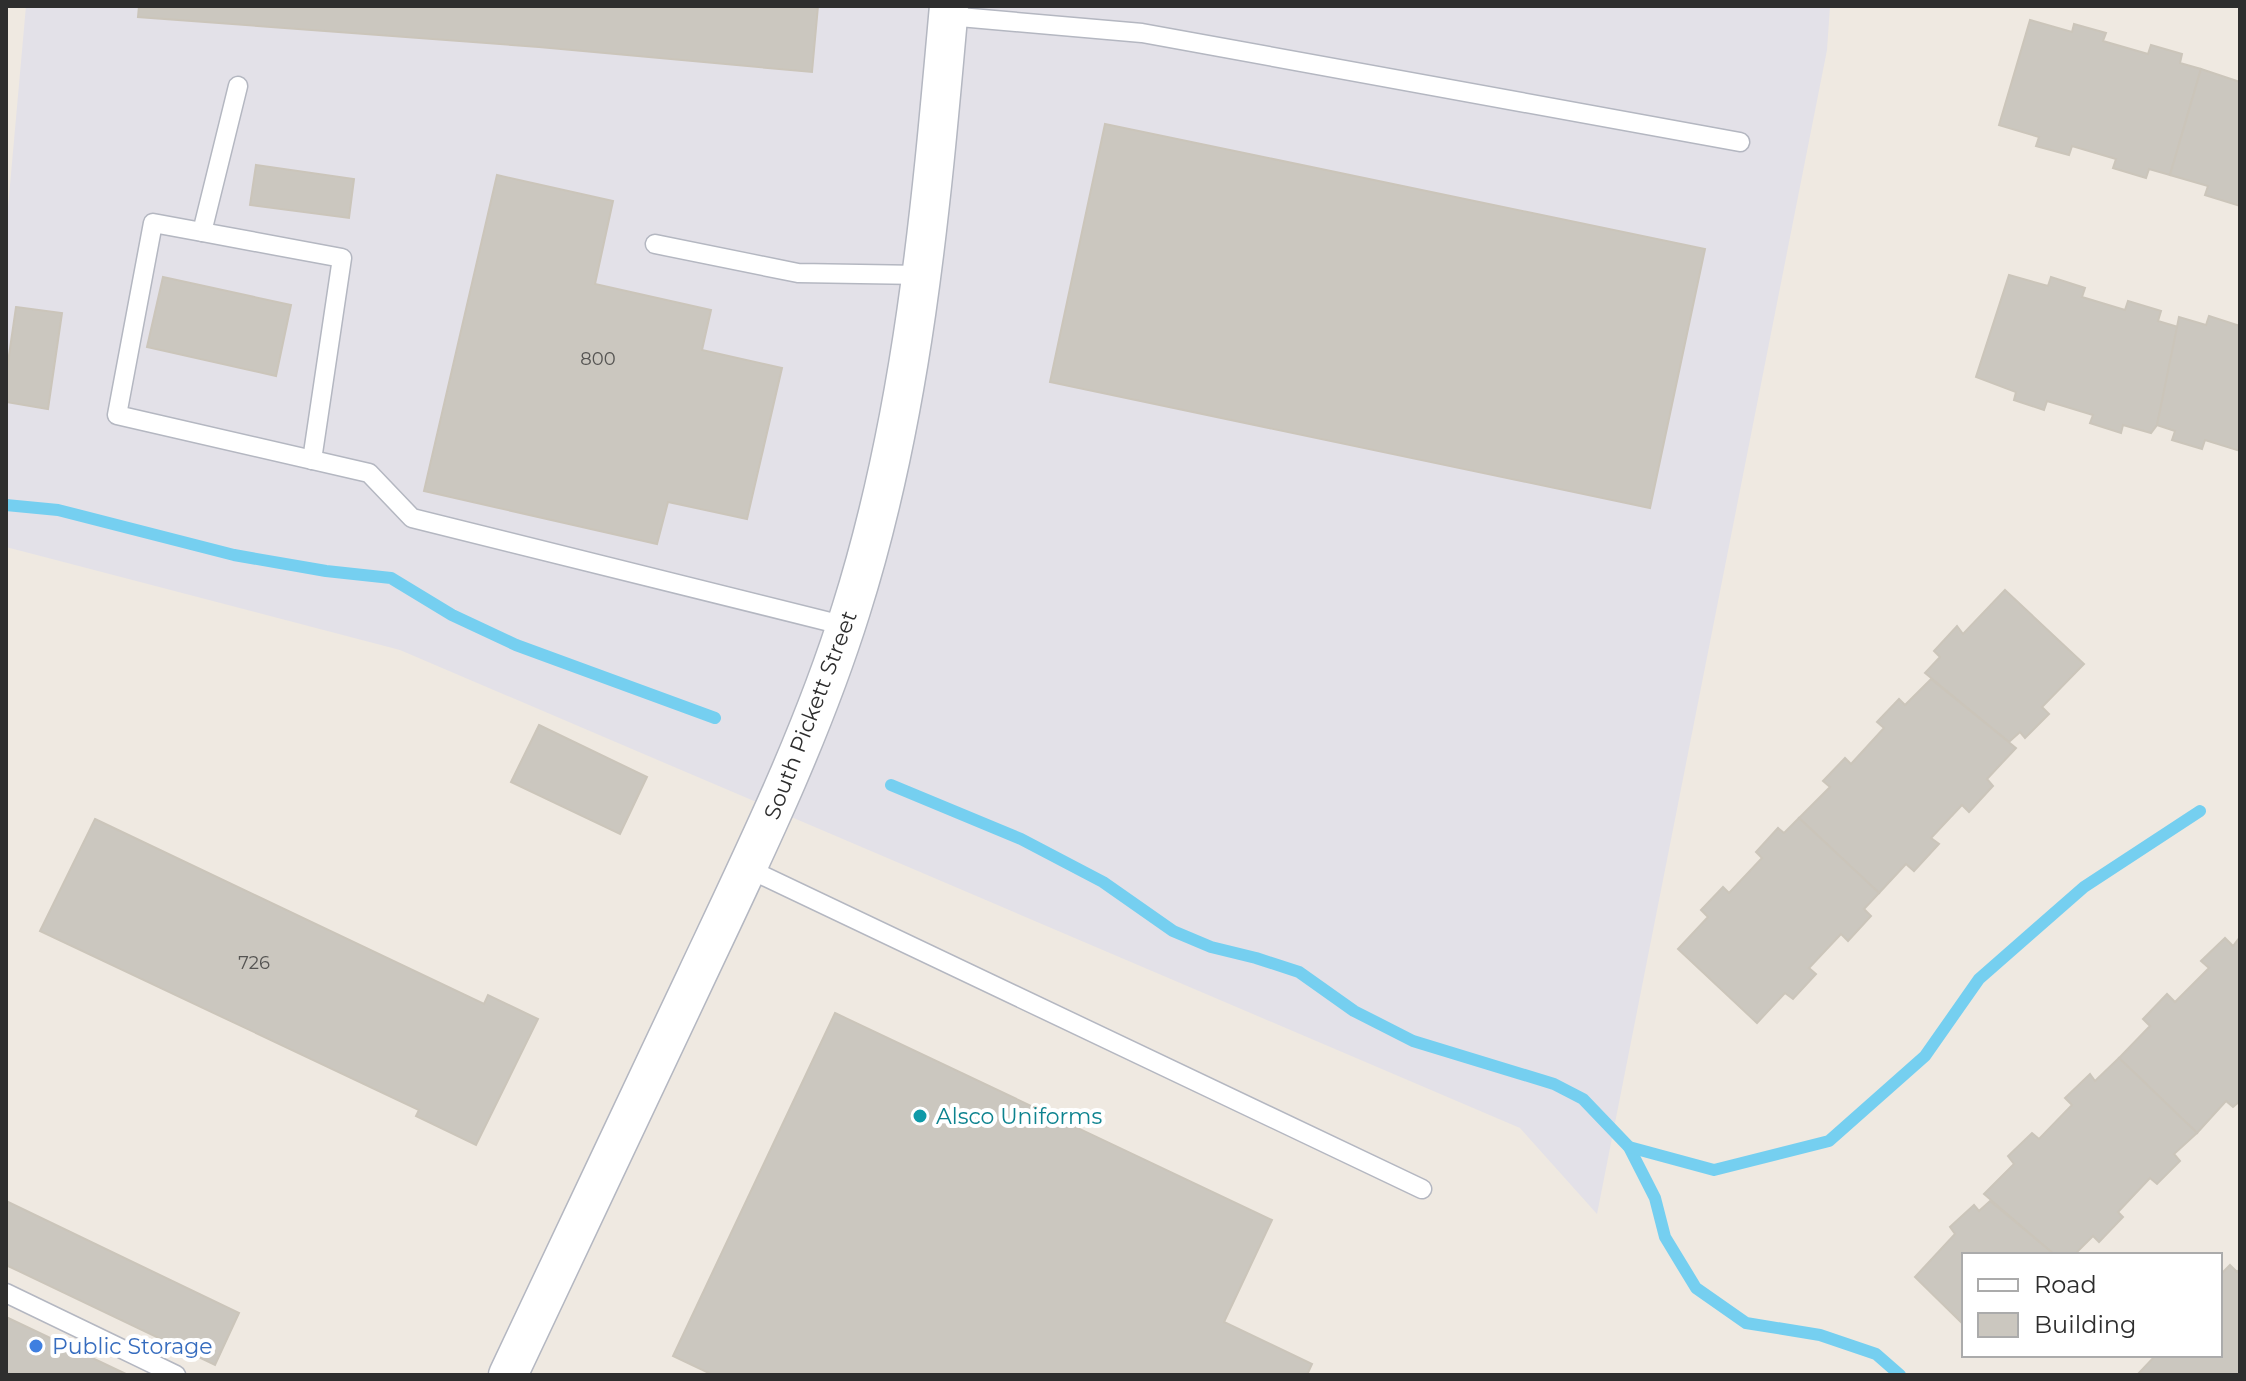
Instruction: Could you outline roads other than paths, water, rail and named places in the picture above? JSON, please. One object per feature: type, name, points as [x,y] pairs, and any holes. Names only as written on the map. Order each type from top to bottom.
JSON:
[{"type":"street","name":"South Pickett Street","points":[[508,1375],[801,749],[846,626],[879,510],[912,344],[922,275],[948,11]]},
{"type":"lane","points":[[948,11],[1142,33],[1740,142]]},
{"type":"lane","points":[[202,232],[238,86]]},
{"type":"lane","points":[[312,460],[342,258],[153,223],[117,415],[312,460],[369,473],[412,518],[846,626]]},
{"type":"lane","points":[[655,244],[798,273],[922,275]]},
{"type":"lane","points":[[747,868],[1422,1189]]},
{"type":"lane","points":[[6,1293],[176,1375]]},
{"type":"waterway","points":[[6,505],[58,510],[234,555],[326,571],[391,578],[452,615],[516,645],[715,718]]},
{"type":"waterway","points":[[891,785],[1021,839],[1103,882],[1173,931],[1211,947],[1299,972],[1354,1011],[1413,1041],[1554,1084],[1583,1099],[1629,1147],[1655,1198],[1665,1237],[1696,1288],[1746,1323],[1820,1335],[1876,1354],[1900,1375]]},
{"type":"waterway","points":[[1629,1147],[1714,1170],[1829,1141],[1925,1056],[1979,979],[2084,887],[2200,811]]},
{"type":"place","name":"Alsco Uniforms","points":[[920,1116]]},
{"type":"place","name":"Public Storage","points":[[36,1346]]}]
